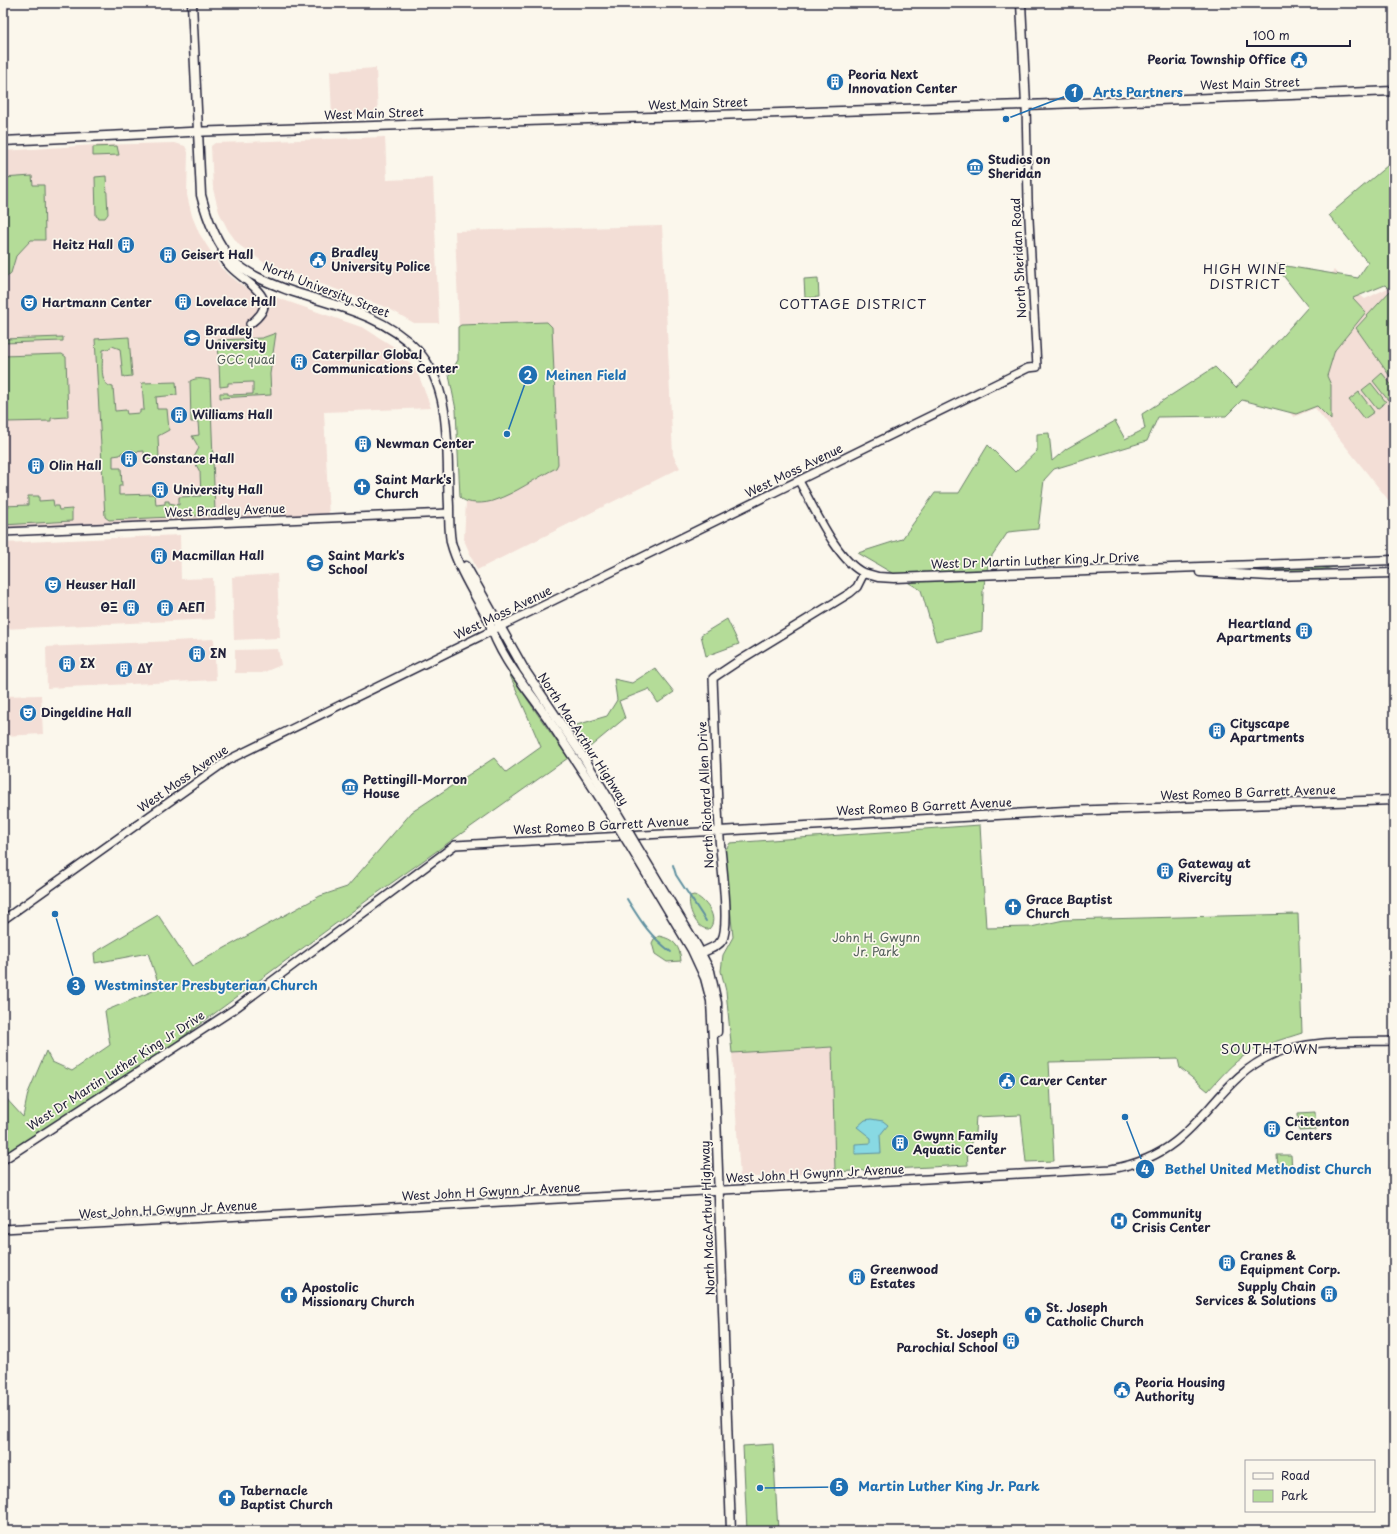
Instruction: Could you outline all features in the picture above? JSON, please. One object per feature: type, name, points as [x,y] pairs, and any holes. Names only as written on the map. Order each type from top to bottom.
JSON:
[{"type":"main road","name":"North University Street","points":[[192,3],[201,195],[209,222],[231,258],[254,276],[387,325],[419,352],[437,382],[444,407],[450,536],[459,563],[489,621],[492,631]]},
{"type":"main road","name":"North Sheridan Road","points":[[1021,3],[1026,105]]},
{"type":"main road","name":"West Main Street","points":[[3,141],[198,132],[1026,105],[1394,91]]},
{"type":"main road","name":"North University Street","points":[[455,550],[464,562],[502,627]]},
{"type":"main road","name":"West Dr Martin Luther King Jr Drive","points":[[864,573],[878,577],[894,578],[1394,560]]},
{"type":"main road","points":[[1170,568],[1270,576],[1394,573]]},
{"type":"main road","name":"North MacArthur Highway","points":[[502,627],[524,669],[584,758],[706,978],[711,1001],[714,1060],[731,1531]]},
{"type":"main road","name":"North MacArthur Highway","points":[[492,631],[514,670],[623,828]]},
{"type":"main road","name":"West Romeo B Garrett Avenue","points":[[718,831],[1065,811],[1394,800]]},
{"type":"main road","name":"North Richard Allen Drive","points":[[708,966],[710,954],[715,946],[722,941],[725,933],[726,910],[718,831]]},
{"type":"main road","name":"North MacArthur Highway","points":[[633,845],[694,941],[708,966],[715,988],[717,1003],[714,1060]]},
{"type":"main road","points":[[694,941],[700,944],[715,946]]},
{"type":"main road","points":[[701,953],[715,946]]},
{"type":"street","name":"North Sheridan Road","points":[[1026,105],[1028,201],[1037,367]]},
{"type":"street","points":[[222,244],[223,256],[234,270],[253,284],[263,299],[264,308],[261,316],[250,324]]},
{"type":"street","name":"West Moss Avenue","points":[[3,920],[228,760],[1028,368],[1037,367]]},
{"type":"street","points":[[799,481],[838,549],[852,566],[864,573]]},
{"type":"street","name":"West Bradley Avenue","points":[[3,532],[449,513]]},
{"type":"street","name":"North Richard Allen Drive","points":[[718,831],[713,678],[852,592],[864,573]]},
{"type":"street","name":"West Romeo B Garrett Avenue","points":[[455,845],[718,831]]},
{"type":"street","name":"West Dr Martin Luther King Jr Drive","points":[[3,1160],[233,1010],[455,845]]},
{"type":"street","name":"West John H Gwynn Jr Avenue","points":[[3,1229],[719,1190],[1102,1171],[1124,1167],[1152,1157],[1175,1142],[1194,1125],[1233,1080],[1254,1064],[1273,1054],[1297,1046],[1313,1044],[1394,1041]]},
{"type":"shaded area","points":[[376,68],[378,114],[332,116],[330,71]]},
{"type":"shaded area","points":[[385,137],[387,180],[433,178],[439,323],[414,323],[388,308],[266,264],[239,245],[228,230],[219,212],[213,189],[211,146],[215,143]]},
{"type":"shaded area","name":"Bradley University","points":[[175,143],[185,146],[188,152],[187,195],[192,216],[199,233],[221,268],[252,292],[257,302],[269,301],[269,295],[364,328],[396,348],[417,371],[431,408],[324,412],[329,518],[3,532],[3,151],[95,145]]},
{"type":"shaded area","points":[[662,226],[673,455],[680,468],[477,570],[464,540],[466,501],[455,231]]},
{"type":"shaded area","points":[[1334,270],[1343,281],[1365,299],[1394,285],[1394,507],[1315,408],[1294,417],[1249,372],[1301,316]]},
{"type":"shaded area","points":[[180,535],[181,579],[213,578],[214,619],[3,629],[3,543]]},
{"type":"shaded area","points":[[277,574],[280,638],[234,640],[232,577]]},
{"type":"shaded area","points":[[214,639],[216,680],[47,688],[46,647]]},
{"type":"shaded area","points":[[278,649],[281,665],[262,673],[235,673],[235,650]]},
{"type":"shaded area","points":[[41,695],[43,734],[3,736],[3,696]]},
{"type":"shaded area","points":[[832,1047],[835,1172],[740,1178],[732,1053]]},
{"type":"green space","points":[[117,146],[119,155],[93,156],[93,147]]},
{"type":"green space","points":[[1394,160],[1394,285],[1388,288],[1385,285],[1353,298],[1366,312],[1335,350],[1327,376],[1331,385],[1331,420],[1317,406],[1296,414],[1242,400],[1226,416],[1158,417],[1147,441],[1054,469],[1044,480],[1038,529],[1008,532],[989,560],[983,590],[982,631],[936,641],[921,590],[858,553],[902,539],[935,493],[959,493],[988,445],[1015,472],[1037,451],[1037,434],[1049,433],[1052,461],[1066,449],[1115,421],[1125,439],[1145,429],[1142,414],[1215,367],[1236,388],[1308,307],[1274,264],[1358,278],[1368,263],[1329,215]]},
{"type":"green space","points":[[32,176],[33,185],[44,185],[45,240],[31,240],[16,256],[11,273],[3,280],[3,178]]},
{"type":"green space","points":[[106,176],[108,214],[105,218],[99,218],[96,216],[95,177]]},
{"type":"green space","points":[[818,278],[819,297],[805,298],[804,279]]},
{"type":"green space","points":[[3,280],[6,296],[3,296]]},
{"type":"green space","points":[[1394,289],[1394,382],[1356,328],[1390,291]]},
{"type":"green space","points":[[547,322],[552,327],[558,464],[556,468],[518,490],[502,497],[487,502],[476,503],[463,500],[460,497],[456,410],[449,375],[458,360],[458,327],[461,325]]},
{"type":"green space","name":"GCC quad","points":[[276,333],[270,374],[271,395],[220,398],[220,393],[228,393],[228,395],[253,394],[253,382],[228,383],[228,386],[220,387],[218,340],[262,338]]},
{"type":"green space","points":[[63,337],[63,341],[3,343],[3,339]]},
{"type":"green space","points":[[129,337],[132,376],[123,377],[120,349],[112,346],[103,350],[103,378],[108,385],[113,387],[115,411],[126,410],[127,414],[140,413],[140,410],[144,410],[142,383],[176,382],[177,395],[156,397],[157,409],[167,409],[169,430],[158,436],[159,458],[144,461],[144,451],[134,452],[133,450],[113,456],[113,468],[121,468],[122,486],[119,486],[119,495],[155,494],[156,505],[165,504],[165,501],[169,501],[169,503],[179,505],[179,497],[201,496],[200,472],[193,459],[199,448],[192,436],[199,435],[198,422],[191,422],[190,381],[198,379],[210,380],[215,511],[213,515],[109,520],[105,517],[95,339]]},
{"type":"green space","points":[[62,354],[66,357],[68,417],[51,418],[51,421],[7,422],[7,418],[3,419],[3,356]]},
{"type":"green space","points":[[1382,373],[1394,388],[1394,395],[1388,400],[1373,381]]},
{"type":"green space","points":[[1371,383],[1386,402],[1377,409],[1362,390]]},
{"type":"green space","points":[[1359,392],[1374,412],[1364,419],[1349,400]]},
{"type":"green space","points":[[28,496],[39,496],[39,501],[53,500],[54,506],[58,506],[59,510],[72,509],[72,521],[3,525],[3,506],[28,505]]},
{"type":"green space","points":[[1340,564],[1340,566],[1319,570],[1268,571],[1268,567]]},
{"type":"green space","points":[[727,619],[739,644],[706,656],[701,635]]},
{"type":"green space","points":[[655,668],[674,692],[658,703],[649,689],[619,701],[625,718],[590,747],[589,745],[586,746],[573,726],[607,716],[617,700],[614,679],[632,683]]},
{"type":"green space","points":[[509,673],[568,758],[369,899],[134,1073],[3,1155],[3,1095],[23,1117],[28,1093],[46,1051],[52,1062],[72,1071],[110,1045],[105,1011],[160,988],[148,953],[95,963],[94,953],[158,915],[192,966],[320,896],[347,887],[412,812],[494,758],[506,772],[541,747]]},
{"type":"green space","name":"John H. Gwynn Jr. Park","points":[[980,825],[986,928],[1031,927],[1064,920],[1298,914],[1302,1033],[1267,1045],[1247,1054],[1231,1066],[1208,1091],[1180,1068],[1178,1059],[1049,1062],[1054,1161],[1026,1162],[1021,1115],[976,1117],[975,1135],[968,1150],[968,1165],[835,1172],[832,1047],[732,1053],[726,991],[721,971],[723,955],[733,937],[724,848],[727,848],[730,843]]},
{"type":"green space","points":[[694,895],[703,900],[710,909],[713,920],[709,929],[700,926],[696,922],[691,912],[689,901],[690,896]]},
{"type":"green space","points":[[659,936],[669,939],[678,947],[681,961],[667,962],[655,954],[652,943],[654,939]]},
{"type":"green space","points":[[1315,1112],[1316,1130],[1299,1131],[1298,1113]]},
{"type":"green space","points":[[1277,1155],[1291,1155],[1292,1169],[1278,1169]]},
{"type":"green space","points":[[773,1444],[778,1531],[747,1531],[743,1446]]},
{"type":"water","points":[[871,1119],[883,1121],[888,1125],[880,1135],[881,1153],[855,1154],[855,1144],[871,1143],[871,1138],[857,1127],[865,1120]]},
{"type":"waterway","points":[[673,865],[676,875],[706,921]]},
{"type":"waterway","points":[[627,899],[646,928],[671,952]]},
{"type":"place","name":"Peoria Township Office","points":[[1299,60]]},
{"type":"place","name":"Peoria Next Innovation Center","points":[[835,82]]},
{"type":"place","name":"Arts Partners","points":[[1006,119]]},
{"type":"place","name":"Studios on Sheridan","points":[[975,167]]},
{"type":"place","name":"Heitz Hall","points":[[126,245]]},
{"type":"place","name":"Geisert Hall","points":[[168,255]]},
{"type":"place","name":"Bradley University Police","points":[[318,260]]},
{"type":"place","name":"Lovelace Hall","points":[[183,302]]},
{"type":"place","name":"Hartmann Center","points":[[29,303]]},
{"type":"place","name":"Bradley University","points":[[192,338]]},
{"type":"place","name":"Caterpillar Global Communications Center","points":[[299,362]]},
{"type":"place","name":"Williams Hall","points":[[179,415]]},
{"type":"place","name":"Meinen Field","points":[[507,434]]},
{"type":"place","name":"Newman Center","points":[[363,444]]},
{"type":"place","name":"Constance Hall","points":[[129,459]]},
{"type":"place","name":"Olin Hall","points":[[36,466]]},
{"type":"place","name":"Saint Mark's Church","points":[[362,487]]},
{"type":"place","name":"University Hall","points":[[160,490]]},
{"type":"place","name":"Macmillan Hall","points":[[159,556]]},
{"type":"place","name":"Saint Mark's School","points":[[315,563]]},
{"type":"place","name":"Heuser Hall","points":[[53,585]]},
{"type":"place","name":"ΘΞ","points":[[131,608]]},
{"type":"place","name":"ΑΕΠ","points":[[165,608]]},
{"type":"place","name":"Heartland Apartments","points":[[1304,631]]},
{"type":"place","name":"ΣΝ","points":[[197,654]]},
{"type":"place","name":"ΣΧ","points":[[67,664]]},
{"type":"place","name":"ΔΥ","points":[[124,669]]},
{"type":"place","name":"Dingeldine Hall","points":[[28,713]]},
{"type":"place","name":"Cityscape Apartments","points":[[1217,731]]},
{"type":"place","name":"Pettingill-Morron House","points":[[350,787]]},
{"type":"place","name":"Gateway at Rivercity","points":[[1165,871]]},
{"type":"place","name":"Grace Baptist Church","points":[[1013,907]]},
{"type":"place","name":"Westminster Presbyterian Church","points":[[55,914]]},
{"type":"place","name":"Carver Center","points":[[1007,1081]]},
{"type":"place","name":"Bethel United Methodist Church","points":[[1125,1117]]},
{"type":"place","name":"Crittenton Centers","points":[[1272,1129]]},
{"type":"place","name":"Gwynn Family Aquatic Center","points":[[900,1143]]},
{"type":"place","name":"Community Crisis Center","points":[[1119,1221]]},
{"type":"place","name":"Cranes & Equipment Corp.","points":[[1227,1263]]},
{"type":"place","name":"Greenwood Estates","points":[[857,1277]]},
{"type":"place","name":"Supply Chain Services & Solutions","points":[[1329,1294]]},
{"type":"place","name":"Apostolic Missionary Church","points":[[289,1295]]},
{"type":"place","name":"St. Joseph Catholic Church","points":[[1033,1315]]},
{"type":"place","name":"St. Joseph Parochial School","points":[[1011,1341]]},
{"type":"place","name":"Peoria Housing Authority","points":[[1122,1390]]},
{"type":"place","name":"Martin Luther King Jr. Park","points":[[760,1488]]},
{"type":"place","name":"Tabernacle Baptist Church","points":[[227,1498]]},
{"type":"district","name":"HIGH WINE DISTRICT","points":[[1245,276]]},
{"type":"district","name":"COTTAGE DISTRICT","points":[[853,304]]},
{"type":"district","name":"SOUTHTOWN","points":[[1270,1049]]}]
